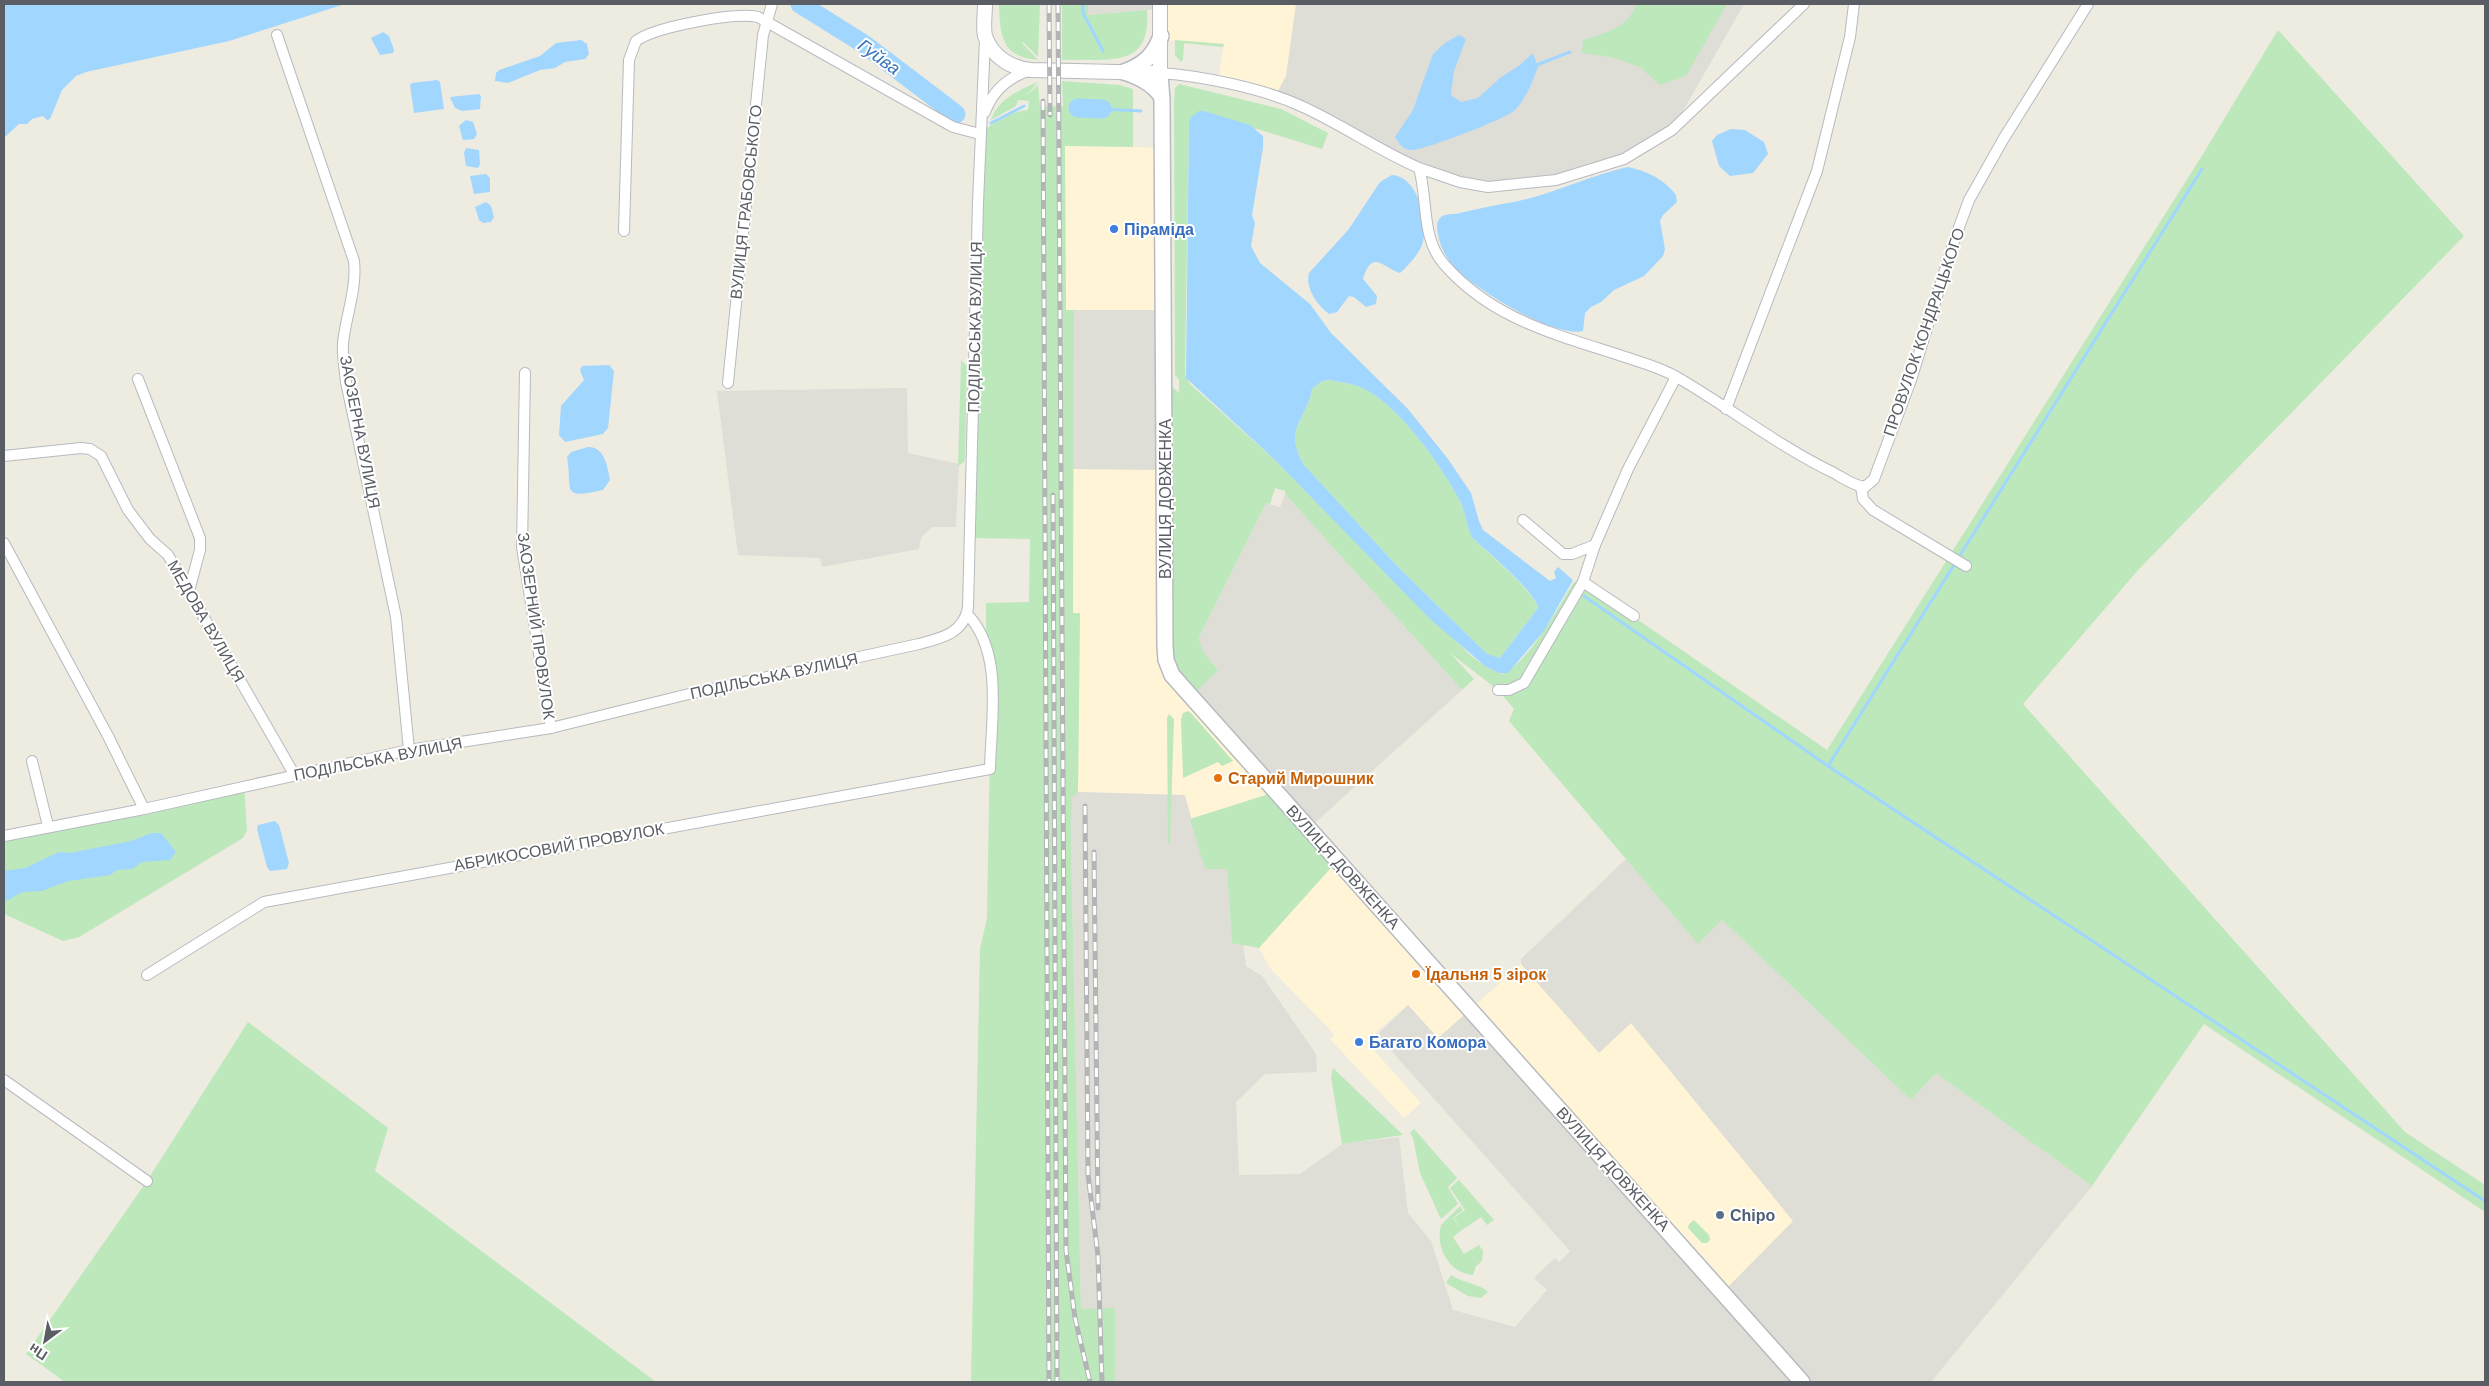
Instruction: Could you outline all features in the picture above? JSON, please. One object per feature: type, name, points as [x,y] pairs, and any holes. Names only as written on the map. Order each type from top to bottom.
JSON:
[{"type":"main road","points":[[1124,72],[1143,64],[1150,58],[1161,36]]},
{"type":"main road","points":[[1124,72],[1142,79],[1157,90],[1162,97]]},
{"type":"main road","name":"ВУЛИЦЯ ДОВЖЕНКА","points":[[1160,73],[1162,97],[1165,646],[1166,660],[1172,675],[1802,1382]]},
{"type":"street","name":"ВУЛИЦЯ ГРАБОВСЬКОГО","points":[[728,383],[766,21],[772,4]]},
{"type":"street","points":[[985,4],[985,35],[992,48],[1002,60],[1013,66],[1031,70],[1160,73],[1189,76],[1276,95],[1304,107],[1419,168],[1460,182],[1488,187],[1556,180],[1624,160],[1672,130],[1804,4]]},
{"type":"street","name":"ВУЛИЦЯ ДОВЖЕНКА","points":[[1160,4],[1160,73]]},
{"type":"street","points":[[1726,409],[1816,171],[1850,37],[1854,4]]},
{"type":"street","name":"ПРОВУЛОК КОНДРАЦЬКОГО","points":[[1861,486],[1869,486],[1875,476],[1912,380],[1952,249],[1970,200],[2004,138],[2088,4]]},
{"type":"street","points":[[624,231],[627,78],[630,52],[636,41],[653,32],[723,18],[753,16],[766,21],[953,128],[980,134]]},
{"type":"street","name":"ЗАОЗЕРНА ВУЛИЦЯ","points":[[277,35],[354,261],[356,277],[343,344],[346,382],[396,617],[408,750]]},
{"type":"street","name":"ПОДІЛЬСЬКА ВУЛИЦЯ","points":[[4,836],[144,809],[408,750],[551,728],[693,693],[933,640],[954,632],[962,624],[967,614],[980,134],[985,35]]},
{"type":"street","points":[[981,123],[990,99],[997,90],[1011,78],[1031,70]]},
{"type":"street","points":[[1419,168],[1426,202],[1431,244],[1442,262],[1474,291],[1511,316],[1531,326],[1651,366],[1676,377],[1809,460],[1861,486],[1864,499],[1873,510],[1958,562]]},
{"type":"street","name":"ЗАОЗЕРНИЙ ПРОВУЛОК","points":[[525,373],[522,546],[551,728]]},
{"type":"street","points":[[1498,690],[1509,690],[1524,683],[1583,582],[1595,545],[1628,470],[1676,377]]},
{"type":"street","points":[[138,379],[200,538],[200,550],[189,591]]},
{"type":"street","name":"МЕДОВА ВУЛИЦЯ","points":[[4,456],[70,448],[90,449],[96,451],[101,456],[128,510],[150,539],[168,555],[294,774]]},
{"type":"street","points":[[1523,520],[1563,554],[1572,554],[1595,545]]},
{"type":"street","points":[[4,543],[108,736],[140,797],[144,809]]},
{"type":"street","points":[[1583,582],[1634,616]]},
{"type":"street","name":"АБРИКОСОВИЙ ПРОВУЛОК","points":[[147,975],[264,902],[990,769],[990,668],[982,635],[967,614]]},
{"type":"street","points":[[32,761],[48,826]]},
{"type":"street","points":[[4,1080],[147,1181]]},
{"type":"shaded area","points":[[1088,4],[1160,4],[1160,9],[1088,15]]},
{"type":"shaded area","points":[[1160,4],[1296,4],[1286,76],[1276,95],[1218,82],[1224,44],[1161,40]]},
{"type":"shaded area","points":[[1296,4],[1744,4],[1672,130],[1640,151],[1526,184],[1460,182],[1276,95],[1286,76]]},
{"type":"shaded area","name":"Піраміда","points":[[1065,145],[1163,148],[1165,310],[1066,310]]},
{"type":"shaded area","points":[[1074,310],[1165,310],[1165,470],[1073,469]]},
{"type":"shaded area","points":[[907,388],[908,453],[959,464],[956,527],[932,527],[921,538],[919,549],[822,567],[820,558],[738,555],[717,391]]},
{"type":"shaded area","points":[[1073,469],[1165,470],[1165,646],[1275,792],[1190,819],[1184,795],[1078,792],[1080,614],[1073,613]]},
{"type":"shaded area","points":[[1285,494],[1462,690],[1308,829],[1190,698],[1218,669],[1202,650],[1199,637],[1266,503],[1280,507]]},
{"type":"shaded area","points":[[1078,792],[1185,795],[1205,869],[1227,869],[1232,943],[1243,944],[1246,966],[1262,976],[1316,1054],[1317,1072],[1265,1074],[1236,1102],[1239,1175],[1300,1174],[1342,1144],[1399,1137],[1408,1213],[1431,1241],[1453,1310],[1515,1327],[1547,1290],[1534,1278],[1555,1258],[1559,1262],[1570,1251],[1377,1035],[1408,1005],[1438,1038],[1471,1009],[1723,1292],[1793,1221],[1631,1023],[1599,1053],[1521,964],[1521,959],[1626,859],[1698,943],[1722,920],[1911,1100],[1936,1073],[2092,1186],[1931,1382],[1115,1382],[1114,1372],[1081,1309],[1071,846],[1072,797]]},
{"type":"shaded area","points":[[1337,861],[1471,1009],[1521,964],[1551,999],[1631,1023],[1794,1221],[1723,1293],[1470,1010],[1438,1039],[1408,1005],[1375,1033],[1379,1038],[1370,1046],[1421,1103],[1404,1118],[1330,1039],[1335,1035],[1270,968],[1259,948]]},
{"type":"green space","points":[[999,4],[1040,4],[1038,57],[1022,43],[1038,60],[1016,54],[1005,42],[1000,25]]},
{"type":"green space","points":[[1062,4],[1088,4],[1088,15],[1147,10],[1147,30],[1142,43],[1134,52],[1123,57],[1062,60]]},
{"type":"green space","points":[[1636,4],[1727,4],[1686,76],[1660,85],[1640,67],[1611,57],[1582,53],[1583,40],[1607,32],[1622,24],[1633,12]]},
{"type":"green space","points":[[2278,30],[2464,236],[2139,569],[2023,704],[2405,1132],[2485,1185],[2485,1212],[2204,1024],[2092,1186],[1936,1073],[1911,1100],[1722,920],[1698,944],[1509,721],[1514,709],[1498,690],[1450,653],[1474,679],[1462,690],[1285,494],[1285,491],[1275,488],[1270,504],[1266,503],[1199,637],[1202,650],[1218,670],[1190,698],[1172,675],[1165,380],[1179,393],[1179,380],[1175,375],[1174,102],[1175,88],[1179,84],[1281,109],[1328,133],[1322,149],[1257,129],[1191,117],[1189,122],[1185,375],[1190,384],[1276,461],[1470,655],[1485,666],[1502,674],[1512,668],[1532,647],[1574,582],[1583,582],[1827,750],[2203,154]]},
{"type":"green space","points":[[1175,40],[1224,44],[1223,47],[1184,43],[1183,59],[1181,62],[1175,55]]},
{"type":"green space","points":[[1062,81],[1119,85],[1133,89],[1133,147],[1065,146],[1066,310],[1074,310],[1073,613],[1080,613],[1078,792],[1072,797],[1071,846],[1081,1309],[1115,1308],[1115,1382],[971,1382],[980,949],[987,918],[991,691],[986,645],[986,603],[1029,602],[1030,539],[970,538],[980,134],[1002,118],[1015,112],[1028,110],[1029,101],[1018,100],[1016,106],[991,120],[999,106],[1010,96],[1038,82],[1026,96],[1038,85],[1040,107],[1063,106]]},
{"type":"green space","points":[[961,360],[967,366],[965,457],[964,462],[958,466]]},
{"type":"green space","points":[[1330,380],[1360,387],[1389,406],[1403,421],[1430,453],[1452,486],[1462,506],[1472,537],[1519,582],[1535,601],[1538,608],[1500,658],[1487,654],[1397,566],[1304,465],[1295,442],[1298,426],[1306,410],[1312,389],[1322,381]]},
{"type":"green space","points":[[1188,711],[1233,761],[1222,766],[1218,762],[1183,778],[1181,719],[1183,713]]},
{"type":"green space","points":[[1169,714],[1174,719],[1170,845],[1168,843],[1167,718]]},
{"type":"green space","points":[[244,786],[247,830],[243,838],[79,937],[63,941],[4,914],[4,836]]},
{"type":"green space","points":[[1275,792],[1337,861],[1259,948],[1232,943],[1227,869],[1205,869],[1190,819]]},
{"type":"green space","points":[[248,1022],[388,1128],[375,1171],[656,1382],[65,1382],[26,1354],[147,1181]]},
{"type":"green space","points":[[1333,1068],[1403,1135],[1342,1144],[1331,1077]]},
{"type":"green space","points":[[1414,1129],[1457,1178],[1448,1187],[1458,1204],[1441,1219],[1420,1173],[1413,1138],[1410,1133]]},
{"type":"green space","points":[[1459,1180],[1494,1220],[1487,1225],[1481,1217],[1462,1230],[1454,1218],[1465,1210],[1450,1188]]},
{"type":"green space","points":[[1460,1206],[1463,1210],[1453,1218],[1462,1230],[1453,1237],[1464,1254],[1479,1245],[1483,1251],[1482,1261],[1476,1266],[1473,1275],[1457,1270],[1451,1264],[1442,1250],[1440,1242],[1441,1225]]},
{"type":"green space","points":[[1694,1220],[1709,1235],[1710,1240],[1707,1243],[1702,1243],[1688,1228],[1689,1224]]},
{"type":"green space","points":[[1451,1275],[1481,1287],[1488,1292],[1481,1298],[1468,1296],[1446,1283]]},
{"type":"water","points":[[4,4],[345,4],[229,41],[86,72],[76,76],[62,90],[50,119],[47,120],[43,116],[32,119],[27,124],[19,124],[4,138]]},
{"type":"water","points":[[383,32],[389,36],[394,50],[393,53],[380,55],[371,38]]},
{"type":"water","points":[[1459,35],[1466,39],[1454,71],[1451,95],[1461,102],[1478,98],[1500,78],[1520,65],[1533,53],[1538,67],[1531,85],[1518,106],[1508,115],[1447,140],[1419,149],[1406,149],[1395,137],[1413,110],[1433,54],[1445,43]]},
{"type":"water","points":[[581,40],[587,44],[589,54],[585,59],[565,62],[555,68],[540,70],[508,83],[495,81],[496,73],[499,70],[540,56],[556,43]]},
{"type":"water","points":[[437,80],[440,82],[444,109],[414,113],[410,85],[412,83]]},
{"type":"water","points":[[479,94],[481,96],[480,109],[462,111],[455,108],[450,97]]},
{"type":"water","points":[[1199,111],[1204,111],[1250,125],[1263,136],[1263,148],[1252,215],[1255,223],[1251,246],[1260,263],[1310,304],[1331,333],[1408,409],[1448,459],[1471,493],[1483,530],[1550,581],[1556,578],[1554,572],[1558,567],[1573,580],[1544,631],[1508,673],[1499,673],[1485,666],[1430,619],[1276,461],[1186,378],[1189,122],[1191,117]],"holes":[[[1330,380],[1360,387],[1389,406],[1403,421],[1430,453],[1452,486],[1462,506],[1472,537],[1520,582],[1535,601],[1538,608],[1500,658],[1487,654],[1397,566],[1304,465],[1295,442],[1298,425],[1306,409],[1312,389],[1322,381]]]},
{"type":"water","points":[[466,120],[473,122],[477,134],[474,139],[463,140],[459,126]]},
{"type":"water","points":[[1731,129],[1745,130],[1764,142],[1768,154],[1753,173],[1730,176],[1719,166],[1712,141],[1717,135]]},
{"type":"water","points":[[466,148],[479,150],[480,164],[478,168],[466,166],[464,153]]},
{"type":"water","points":[[1628,167],[1655,176],[1676,195],[1677,202],[1663,215],[1660,221],[1665,249],[1663,256],[1644,276],[1614,290],[1585,313],[1583,331],[1570,331],[1554,327],[1499,301],[1458,271],[1448,259],[1443,249],[1437,227],[1438,221],[1443,216],[1524,200]]},
{"type":"water","points":[[486,174],[490,178],[490,192],[474,194],[470,176]]},
{"type":"water","points":[[1392,175],[1401,178],[1409,184],[1420,202],[1424,225],[1422,245],[1418,253],[1400,273],[1379,262],[1370,264],[1363,279],[1377,296],[1376,304],[1366,307],[1354,297],[1349,296],[1337,312],[1329,314],[1320,306],[1310,290],[1309,273],[1349,229],[1380,182]]},
{"type":"water","points":[[486,202],[491,206],[494,217],[491,222],[483,223],[479,220],[475,207]]},
{"type":"water","points":[[609,365],[614,371],[608,428],[603,434],[565,442],[559,435],[561,406],[584,380],[580,370],[582,366]]},
{"type":"water","points":[[588,447],[598,450],[602,454],[610,480],[603,490],[580,494],[574,493],[569,485],[567,457],[571,452]]},
{"type":"water","points":[[275,821],[279,825],[289,863],[287,869],[270,871],[267,867],[257,829],[258,825]]},
{"type":"water","points":[[152,833],[161,833],[176,852],[170,860],[142,862],[132,869],[117,870],[110,875],[68,881],[42,891],[23,892],[4,902],[4,871],[25,868],[59,852],[70,853],[131,841]]},
{"type":"waterway","name":"Гуйва","points":[[800,4],[864,44],[956,114]]},
{"type":"waterway","name":"Гуйва","points":[[1083,4],[1083,13],[1103,51]]},
{"type":"waterway","points":[[1534,66],[1570,52]]},
{"type":"waterway","points":[[991,123],[1024,106]]},
{"type":"waterway","name":"Гуйва","points":[[1078,108],[1102,109]]},
{"type":"waterway","points":[[1102,109],[1141,111]]},
{"type":"waterway","points":[[1828,766],[2202,169]]},
{"type":"waterway","points":[[1584,596],[1828,766],[2485,1201]]},
{"type":"railway","points":[[1049,4],[1050,115]]},
{"type":"railway","points":[[1058,4],[1066,1250],[1075,1318],[1090,1382]]},
{"type":"railway","points":[[1043,101],[1049,1382]]},
{"type":"railway","points":[[1053,495],[1057,1382]]},
{"type":"railway","points":[[1085,806],[1088,1174],[1098,1256],[1102,1382]]},
{"type":"railway","points":[[1094,852],[1098,1208]]},
{"type":"place","name":"Піраміда","points":[[1114,229]]},
{"type":"place","name":"Старий Мирошник","points":[[1218,778]]},
{"type":"place","name":"Їдальня 5 зірок","points":[[1416,974]]},
{"type":"place","name":"Багато Комора","points":[[1359,1042]]},
{"type":"place","name":"Chipo","points":[[1720,1215]]}]
